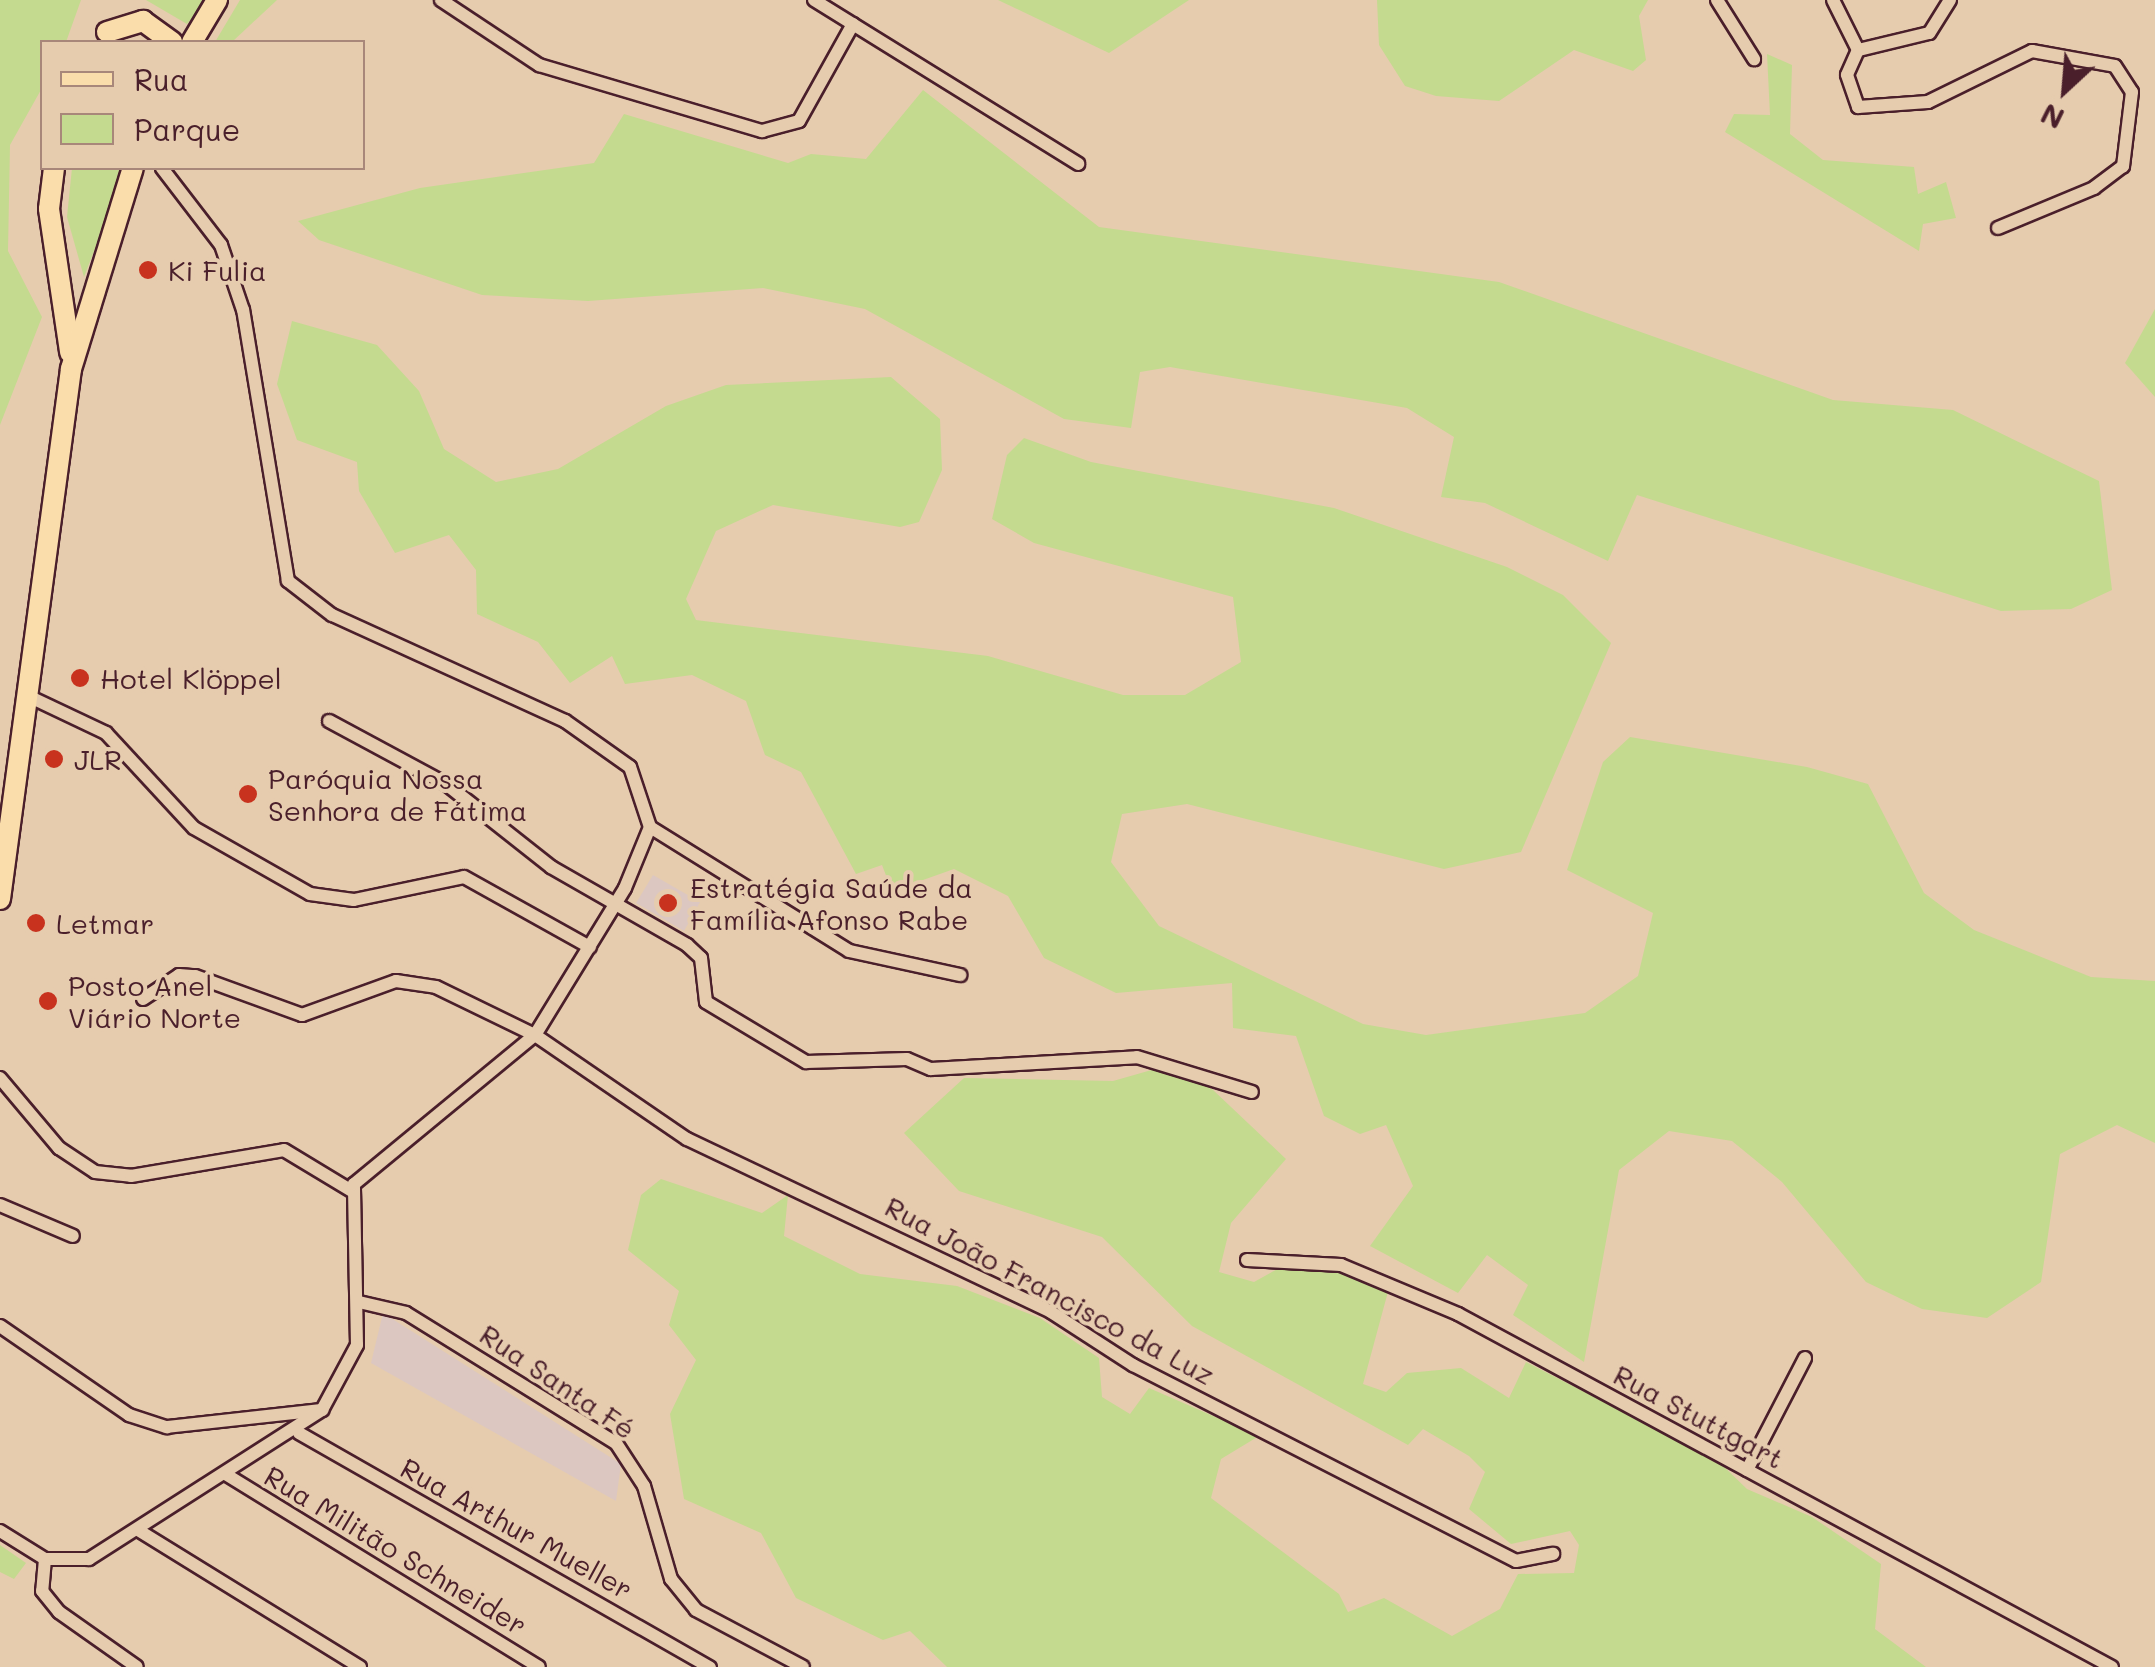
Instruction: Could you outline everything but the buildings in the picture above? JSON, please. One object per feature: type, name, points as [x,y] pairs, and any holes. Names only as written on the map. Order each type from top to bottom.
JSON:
[{"type":"main road","points":[[105,37],[123,0]]},
{"type":"main road","points":[[193,40],[218,0]]},
{"type":"main road","points":[[105,37],[143,21],[169,40]]},
{"type":"main road","points":[[54,170],[49,209],[70,369]]},
{"type":"main road","points":[[0,899],[30,697],[70,369],[133,170]]},
{"type":"street","points":[[440,0],[540,65],[762,131],[799,121],[853,24]]},
{"type":"street","points":[[814,0],[1078,164]]},
{"type":"street","points":[[1717,0],[1754,59]]},
{"type":"street","points":[[1833,0],[1858,50],[1848,93],[1873,111],[1928,102],[2032,51],[2115,66],[2132,92],[2123,166],[2094,188],[1998,228]]},
{"type":"street","points":[[1858,50],[1929,33],[1950,0]]},
{"type":"street","points":[[164,170],[221,245],[243,310],[288,581],[332,615],[566,721],[630,767],[650,827],[849,951],[960,975]]},
{"type":"street","points":[[30,697],[106,734],[194,828],[310,894],[354,900],[464,876],[590,947]]},
{"type":"street","points":[[330,721],[446,784],[615,905],[701,958],[706,1002],[821,1068],[876,1057],[930,1069],[1137,1058],[1252,1092]]},
{"type":"street","points":[[0,1531],[45,1559],[89,1559],[299,1433],[322,1410],[354,1358],[359,1302],[352,1191],[380,1154],[535,1035],[615,905],[650,827]]},
{"type":"street","name":"Rua João Francisco da Luz","points":[[142,999],[178,975],[195,976],[302,1016],[417,981],[535,1035],[687,1139],[1050,1312],[1132,1365],[1516,1561],[1553,1554]]},
{"type":"street","points":[[0,1078],[59,1148],[95,1172],[130,1176],[284,1150],[352,1191]]},
{"type":"street","points":[[0,1205],[74,1236]]},
{"type":"street","name":"Rua Stuttgart","points":[[1246,1260],[1341,1265],[1392,1286],[1747,1470],[2112,1667]]},
{"type":"street","name":"Rua Santa Fé","points":[[359,1302],[406,1314],[616,1442],[644,1486],[671,1579],[696,1610],[803,1667]]},
{"type":"street","points":[[0,1326],[129,1414],[167,1427],[322,1410]]},
{"type":"street","points":[[1747,1470],[1805,1358]]},
{"type":"street","name":"Rua Arthur Mueller","points":[[299,1433],[710,1667]]},
{"type":"street","name":"Rua Militão Schneider","points":[[227,1475],[539,1667]]},
{"type":"street","points":[[138,1530],[360,1667]]},
{"type":"street","points":[[45,1559],[42,1591],[59,1612],[137,1667]]},
{"type":"shaded area","name":"Estratégia Saúde da Família Afonso Rabe","points":[[653,875],[700,902],[684,931],[636,903]]},
{"type":"shaded area","points":[[383,1313],[621,1464],[616,1501],[371,1363]]},
{"type":"green space","points":[[0,0],[81,0],[67,40],[40,40],[40,92],[10,145],[8,251],[42,317],[0,425]]},
{"type":"green space","points":[[146,0],[208,0],[187,24]]},
{"type":"green space","points":[[240,0],[277,0],[234,40],[216,40]]},
{"type":"green space","points":[[998,0],[1189,0],[1109,53]]},
{"type":"green space","points":[[1377,0],[1648,0],[1639,16],[1646,60],[1633,71],[1574,50],[1499,101],[1436,96],[1405,86],[1379,45]]},
{"type":"green space","points":[[1767,54],[1792,65],[1790,134],[1823,160],[1914,167],[1918,194],[1946,182],[1956,218],[1923,224],[1919,251],[1725,132],[1734,114],[1770,115]]},
{"type":"green space","points":[[923,90],[1099,227],[1499,282],[1833,400],[1953,410],[2099,481],[2112,590],[2071,609],[2001,611],[1637,495],[1608,561],[1485,503],[1441,497],[1454,437],[1407,408],[1170,367],[1140,372],[1131,428],[1064,419],[865,309],[763,288],[588,301],[482,295],[319,240],[298,221],[420,188],[594,163],[624,114],[788,163],[811,154],[866,159]]},
{"type":"green space","points":[[72,170],[125,170],[84,277],[67,217]]},
{"type":"green space","points":[[2155,309],[2155,397],[2125,363]]},
{"type":"green space","points":[[292,321],[377,345],[419,391],[444,449],[496,482],[558,469],[666,406],[726,385],[891,377],[940,419],[942,470],[919,522],[900,527],[773,505],[716,531],[686,599],[696,620],[988,656],[1123,695],[1185,695],[1241,662],[1233,597],[1034,543],[992,519],[1007,455],[1024,438],[1091,462],[1334,508],[1507,567],[1563,595],[1611,643],[1521,852],[1444,869],[1187,804],[1122,814],[1111,862],[1159,926],[1363,1024],[1426,1035],[1585,1013],[1638,976],[1653,913],[1567,870],[1603,762],[1630,737],[1807,767],[1868,784],[1924,893],[1974,930],[2091,977],[2155,981],[2155,1143],[2117,1125],[2060,1154],[2041,1282],[1987,1318],[1922,1309],[1866,1282],[1782,1182],[1732,1141],[1669,1131],[1619,1170],[1584,1362],[1513,1315],[1528,1285],[1487,1255],[1458,1293],[1370,1246],[1413,1186],[1386,1125],[1360,1134],[1324,1116],[1296,1036],[1233,1028],[1232,983],[1116,993],[1044,958],[1008,896],[954,869],[892,891],[882,865],[856,874],[801,772],[765,755],[746,701],[692,675],[625,684],[612,656],[570,683],[538,642],[477,614],[476,570],[449,535],[395,553],[359,491],[357,462],[297,440],[277,384]]},
{"type":"green space","points":[[1162,1067],[1212,1089],[1286,1159],[1231,1223],[1219,1272],[1254,1282],[1281,1267],[1341,1270],[1389,1288],[1363,1384],[1386,1392],[1407,1373],[1461,1368],[1509,1398],[1526,1362],[1717,1460],[1747,1489],[1812,1517],[1881,1564],[1875,1629],[1926,1667],[947,1667],[910,1631],[883,1640],[796,1598],[761,1533],[684,1499],[670,1414],[696,1360],[669,1325],[679,1291],[628,1250],[641,1195],[661,1179],[762,1213],[788,1195],[784,1236],[860,1274],[957,1286],[1040,1318],[1099,1358],[1102,1397],[1130,1414],[1149,1388],[1259,1436],[1221,1459],[1211,1498],[1339,1594],[1348,1612],[1384,1598],[1452,1636],[1500,1609],[1518,1574],[1574,1573],[1579,1545],[1570,1531],[1511,1544],[1469,1509],[1485,1472],[1469,1456],[1423,1429],[1408,1445],[1192,1326],[1102,1237],[959,1191],[904,1133],[964,1078],[1113,1081]]},
{"type":"green space","points":[[0,1545],[26,1563],[14,1579],[0,1572]]},
{"type":"place","name":"Ki Fulia","points":[[148,270]]},
{"type":"place","name":"Hotel Klöppel","points":[[80,678]]},
{"type":"place","name":"JLR","points":[[54,759]]},
{"type":"place","name":"Paróquia Nossa Senhora de Fátima","points":[[248,794]]},
{"type":"place","name":"Estratégia Saúde da Família Afonso Rabe","points":[[668,903]]},
{"type":"place","name":"Letmar","points":[[36,923]]},
{"type":"place","name":"Posto Anel Viário Norte","points":[[48,1001]]}]
